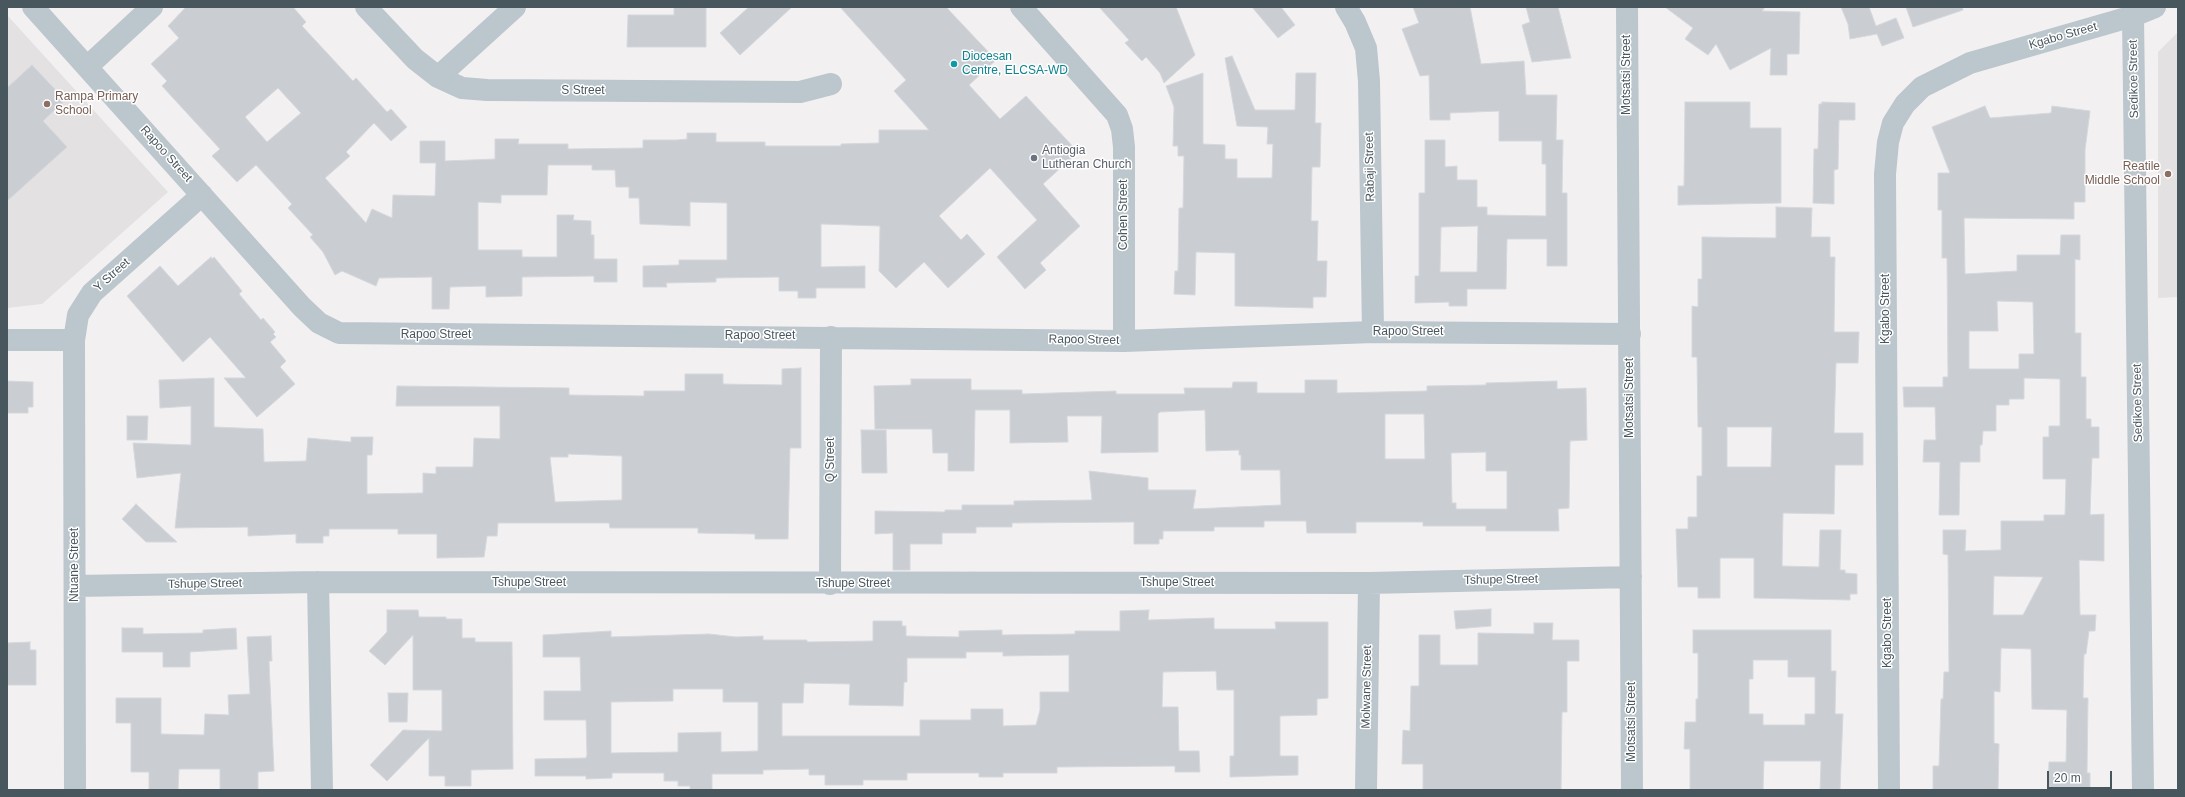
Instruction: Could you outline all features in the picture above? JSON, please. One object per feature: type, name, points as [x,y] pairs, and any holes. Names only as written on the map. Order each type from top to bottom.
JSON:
[{"type":"street","name":"Rapoo Street","points":[[33,7],[302,308],[319,324],[339,333],[1124,341],[1373,332],[1630,334]]},
{"type":"street","points":[[87,67],[152,7]]},
{"type":"street","name":"S Street","points":[[366,7],[415,59],[438,77],[462,88],[487,90],[800,92],[831,84]]},
{"type":"street","points":[[438,77],[515,7]]},
{"type":"street","name":"Cohen Street","points":[[1021,7],[1117,115],[1122,129],[1124,147],[1124,341]]},
{"type":"street","name":"Rabaji Street","points":[[1346,7],[1355,22],[1366,48],[1369,81],[1373,332]]},
{"type":"street","name":"Motsatsi Street","points":[[1627,7],[1632,577],[1632,790]]},
{"type":"street","name":"Kgabo Street","points":[[1889,790],[1885,174],[1888,142],[1892,123],[1905,104],[1922,87],[1970,63],[2133,16],[2155,7]]},
{"type":"street","name":"Sedikoe Street","points":[[2133,16],[2143,790]]},
{"type":"street","name":"Y Street","points":[[74,340],[78,315],[92,293],[202,195]]},
{"type":"street","name":"Q Street","points":[[830,584],[831,337]]},
{"type":"street","points":[[7,340],[74,340]]},
{"type":"street","name":"Ntuane Street","points":[[74,340],[75,790]]},
{"type":"street","name":"Tshupe Street","points":[[75,586],[318,582],[830,584],[1369,583],[1632,577]]},
{"type":"street","points":[[318,582],[322,790]]},
{"type":"street","name":"Molwane Street","points":[[1366,790],[1369,583]]},
{"type":"shaded area","name":"Rampa Primary School","points":[[7,15],[168,192],[42,304],[7,308]]},
{"type":"shaded area","name":"Reatile Middle School","points":[[2178,32],[2178,297],[2158,298],[2158,52]]},
{"type":"building","points":[[186,7],[293,7],[306,22],[302,26],[353,81],[356,78],[387,112],[391,109],[407,127],[391,141],[374,123],[346,152],[350,156],[325,178],[366,223],[372,209],[392,218],[393,195],[435,196],[436,163],[420,163],[420,141],[445,141],[445,161],[495,159],[495,139],[519,139],[518,144],[568,144],[568,149],[643,148],[643,140],[677,140],[687,139],[687,133],[716,133],[716,142],[765,142],[765,146],[841,146],[841,144],[879,143],[879,130],[929,130],[894,91],[906,80],[840,7],[946,7],[996,60],[969,85],[1000,119],[1026,96],[1078,152],[1043,184],[1080,226],[1040,263],[1046,270],[1025,289],[997,257],[1037,220],[990,168],[939,216],[961,240],[967,234],[985,254],[948,288],[924,262],[896,288],[879,271],[880,226],[821,224],[821,267],[865,266],[865,288],[816,288],[816,298],[798,298],[798,291],[779,291],[779,277],[716,278],[716,282],[666,283],[667,287],[643,287],[643,266],[679,265],[679,260],[727,260],[727,203],[690,202],[690,226],[640,224],[639,198],[629,198],[629,187],[616,187],[615,170],[592,170],[592,165],[548,165],[547,195],[501,195],[501,203],[478,202],[478,250],[522,250],[522,257],[557,257],[557,215],[574,215],[573,220],[591,221],[591,235],[594,235],[594,259],[617,259],[617,282],[594,282],[594,276],[522,277],[522,296],[486,297],[486,286],[450,287],[449,309],[432,309],[432,277],[379,278],[376,286],[342,271],[335,275],[323,252],[310,237],[313,235],[288,208],[292,204],[256,165],[237,182],[212,156],[220,149],[162,86],[167,81],[151,64],[179,38],[168,26]],"holes":[[[278,88],[301,113],[267,142],[245,117]]]},
{"type":"building","points":[[674,7],[706,7],[706,47],[627,47],[628,15],[674,15]]},
{"type":"building","points":[[749,7],[792,7],[740,55],[720,33]]},
{"type":"building","points":[[1099,7],[1176,7],[1195,55],[1164,83],[1160,73],[1146,57],[1142,61],[1125,43],[1129,40]]},
{"type":"building","points":[[1252,7],[1281,7],[1295,25],[1278,38]]},
{"type":"building","points":[[1413,7],[1470,7],[1481,64],[1524,61],[1526,95],[1557,95],[1556,140],[1563,140],[1562,193],[1567,193],[1567,266],[1547,266],[1547,239],[1507,239],[1506,289],[1467,289],[1467,306],[1449,306],[1449,302],[1415,303],[1415,276],[1419,276],[1419,193],[1425,193],[1425,140],[1445,140],[1445,167],[1457,166],[1457,180],[1477,180],[1477,207],[1487,207],[1487,215],[1546,216],[1546,164],[1542,164],[1542,141],[1499,141],[1499,111],[1450,113],[1450,120],[1430,120],[1429,75],[1420,76],[1402,29],[1419,23]],"holes":[[[1478,226],[1477,272],[1440,272],[1441,227]]]},
{"type":"building","points":[[1526,7],[1558,7],[1571,58],[1532,62],[1522,25],[1530,22]]},
{"type":"building","points":[[1665,7],[1765,7],[1762,11],[1800,12],[1799,54],[1787,54],[1787,75],[1770,75],[1771,48],[1730,70],[1716,44],[1708,55],[1685,39],[1693,28]]},
{"type":"building","points":[[1841,7],[1869,7],[1876,26],[1896,18],[1904,38],[1882,46],[1877,34],[1850,39],[1848,24]]},
{"type":"building","points":[[1906,7],[1962,7],[1963,10],[1913,27]]},
{"type":"building","points":[[1232,56],[1255,110],[1295,110],[1296,73],[1316,73],[1315,123],[1321,123],[1320,167],[1312,167],[1311,221],[1318,221],[1317,261],[1327,261],[1326,297],[1313,297],[1313,308],[1235,306],[1235,253],[1196,252],[1195,295],[1174,294],[1175,271],[1178,271],[1179,208],[1183,208],[1184,156],[1178,156],[1178,146],[1173,146],[1174,107],[1166,86],[1203,73],[1203,144],[1225,145],[1225,159],[1237,159],[1237,178],[1272,178],[1273,144],[1267,144],[1268,127],[1237,126],[1225,58]]},
{"type":"building","points":[[32,65],[65,100],[43,121],[67,147],[7,201],[7,88]]},
{"type":"building","points":[[1685,102],[1750,102],[1750,128],[1781,128],[1781,203],[1678,205],[1678,186],[1684,186]]},
{"type":"building","points":[[1822,102],[1855,103],[1855,120],[1839,120],[1838,169],[1834,170],[1834,204],[1813,203],[1814,149],[1818,149],[1819,104],[1822,104]]},
{"type":"building","points":[[1985,106],[1990,118],[2051,113],[2052,106],[2090,111],[2085,150],[2085,202],[2074,202],[2074,219],[1964,218],[1965,274],[2017,271],[2017,255],[2060,255],[2061,235],[2080,235],[2080,260],[2075,259],[2075,333],[2081,333],[2081,377],[2086,377],[2086,419],[2091,419],[2091,427],[2099,427],[2099,458],[2092,458],[2090,515],[2104,514],[2104,561],[2079,560],[2080,615],[2096,615],[2095,631],[2089,631],[2086,654],[2084,654],[2083,698],[2088,698],[2087,773],[2090,773],[2090,790],[2048,790],[2049,762],[2066,762],[2067,710],[2032,709],[2031,649],[2001,648],[2000,692],[1994,691],[1994,743],[1999,744],[1998,790],[1933,790],[1933,766],[1939,766],[1941,699],[1943,699],[1944,672],[1949,672],[1948,555],[1943,554],[1943,530],[1966,530],[1965,551],[2001,550],[2001,521],[2044,521],[2044,515],[2065,515],[2066,479],[2043,479],[2043,437],[2049,437],[2049,426],[2060,426],[2060,379],[2024,378],[2024,399],[2009,399],[2009,405],[1996,405],[1996,431],[1983,431],[1982,445],[1980,445],[1980,462],[1960,462],[1959,515],[1939,515],[1940,462],[1923,462],[1924,440],[1936,440],[1935,407],[1904,407],[1903,387],[1943,387],[1943,377],[1948,377],[1947,258],[1942,258],[1942,210],[1938,210],[1938,173],[1950,173],[1932,127]],"holes":[[[1997,301],[2033,302],[2034,354],[2019,354],[2019,369],[1969,369],[1969,331],[1998,331]],[[1994,576],[2043,577],[2023,615],[1993,615]]]},
{"type":"building","points":[[1776,207],[1812,208],[1811,237],[1830,237],[1830,257],[1835,257],[1834,332],[1859,332],[1858,363],[1836,363],[1834,433],[1863,433],[1863,465],[1835,465],[1834,514],[1783,513],[1782,566],[1819,567],[1820,530],[1841,530],[1840,570],[1845,570],[1845,573],[1857,574],[1857,594],[1850,594],[1850,600],[1754,598],[1754,558],[1720,558],[1720,598],[1698,598],[1698,587],[1678,587],[1676,529],[1688,529],[1688,517],[1697,517],[1697,476],[1702,476],[1702,427],[1698,427],[1697,357],[1692,357],[1692,306],[1698,307],[1698,279],[1702,279],[1702,237],[1776,238]],"holes":[[[1727,427],[1772,427],[1771,467],[1727,467]]]},
{"type":"building","points":[[211,257],[212,259],[214,257],[242,291],[239,294],[261,320],[263,318],[275,332],[273,334],[276,337],[270,342],[286,361],[280,367],[295,384],[257,417],[224,378],[246,378],[210,337],[183,362],[127,296],[160,266],[178,286]]},
{"type":"building","points":[[801,368],[801,448],[790,448],[788,539],[755,539],[755,534],[698,533],[698,528],[610,528],[609,523],[498,523],[497,536],[487,536],[484,557],[437,558],[437,534],[398,534],[398,529],[329,529],[329,536],[323,536],[323,543],[296,543],[296,534],[248,536],[248,527],[175,528],[181,473],[137,478],[133,443],[191,445],[191,406],[160,408],[159,380],[214,378],[214,427],[263,429],[264,462],[306,461],[308,438],[351,442],[351,437],[373,437],[372,455],[367,455],[367,494],[423,493],[423,473],[436,474],[436,467],[473,467],[474,438],[500,439],[500,406],[396,406],[397,386],[569,388],[569,395],[644,396],[644,391],[685,391],[685,374],[723,374],[723,384],[782,385],[782,369]],"holes":[[[568,454],[622,456],[622,500],[555,502],[550,457],[568,457]]]},
{"type":"building","points":[[911,379],[971,379],[971,390],[1022,390],[1022,394],[1116,391],[1116,394],[1185,394],[1184,388],[1232,388],[1233,382],[1257,382],[1257,393],[1305,393],[1305,380],[1337,380],[1337,393],[1427,391],[1427,386],[1486,385],[1486,383],[1557,381],[1557,389],[1586,388],[1587,440],[1570,441],[1569,508],[1558,509],[1559,531],[1486,531],[1486,526],[1423,526],[1423,522],[1356,522],[1356,533],[1307,533],[1306,521],[1264,521],[1264,527],[1214,527],[1214,531],[1163,531],[1163,539],[1159,539],[1159,544],[1134,544],[1134,522],[1012,523],[1012,527],[976,527],[976,533],[942,533],[942,544],[910,544],[910,570],[893,570],[893,533],[875,534],[875,511],[945,512],[945,510],[962,510],[962,505],[1014,505],[1014,501],[1092,500],[1089,471],[1148,478],[1148,490],[1196,490],[1193,509],[1281,505],[1280,470],[1241,470],[1241,455],[1239,455],[1239,450],[1206,451],[1205,410],[1160,412],[1158,414],[1158,452],[1101,453],[1102,416],[1067,416],[1068,442],[1010,443],[1010,410],[975,410],[974,471],[948,471],[948,453],[933,453],[932,429],[875,429],[874,386],[911,385]],"holes":[[[1385,414],[1424,414],[1425,459],[1385,459]],[[1486,452],[1486,471],[1507,471],[1507,509],[1456,509],[1456,503],[1452,503],[1451,453]]]},
{"type":"building","points":[[7,381],[33,382],[33,407],[28,407],[28,413],[7,413]]},
{"type":"building","points":[[127,416],[148,416],[147,440],[127,440]]},
{"type":"building","points":[[861,430],[886,430],[887,473],[862,473]]},
{"type":"building","points":[[136,504],[177,542],[146,542],[122,519]]},
{"type":"building","points":[[1491,609],[1491,626],[1456,629],[1454,611]]},
{"type":"building","points":[[387,610],[418,610],[419,617],[446,617],[446,619],[462,619],[462,638],[475,638],[475,642],[512,642],[513,769],[471,770],[471,786],[445,786],[445,776],[429,776],[429,738],[387,781],[370,765],[403,730],[442,731],[442,690],[413,690],[413,635],[385,665],[369,651],[387,632]]},
{"type":"building","points":[[1149,610],[1148,620],[1214,618],[1214,629],[1276,629],[1275,622],[1328,622],[1328,698],[1317,699],[1317,715],[1280,716],[1280,756],[1298,756],[1298,775],[1230,777],[1230,756],[1234,756],[1234,690],[1217,690],[1216,671],[1163,672],[1162,707],[1178,707],[1179,751],[1199,751],[1200,772],[1175,772],[1175,766],[1057,767],[1057,773],[1003,773],[1003,777],[979,777],[979,773],[907,773],[907,780],[863,780],[863,785],[825,785],[825,775],[809,775],[809,769],[763,770],[763,774],[712,774],[712,790],[690,790],[690,786],[678,786],[678,781],[664,781],[664,773],[612,773],[612,778],[586,779],[586,776],[535,776],[535,759],[586,758],[587,755],[586,720],[544,720],[544,691],[581,691],[580,657],[543,657],[543,635],[611,631],[611,637],[709,634],[736,637],[763,636],[763,640],[807,640],[807,642],[873,641],[873,621],[902,621],[902,626],[906,626],[906,636],[959,637],[959,631],[1002,630],[1002,635],[1075,634],[1075,631],[1120,631],[1120,611]],"holes":[[[966,652],[1003,652],[1003,656],[1069,655],[1069,692],[1040,692],[1040,710],[1036,725],[1003,726],[1003,709],[971,709],[971,720],[920,720],[920,736],[782,736],[782,703],[803,703],[804,683],[850,684],[849,705],[903,706],[904,682],[907,682],[907,658],[966,658]],[[673,689],[723,689],[723,702],[758,702],[758,751],[721,752],[721,732],[678,733],[678,752],[611,753],[611,702],[673,701]]]},
{"type":"building","points":[[1534,623],[1553,623],[1552,640],[1579,640],[1579,661],[1567,661],[1567,712],[1562,712],[1561,790],[1423,790],[1423,764],[1402,764],[1403,730],[1410,731],[1411,686],[1419,686],[1419,635],[1440,635],[1440,665],[1478,665],[1478,633],[1534,634]]},
{"type":"building","points":[[122,628],[143,628],[143,634],[203,633],[203,630],[236,628],[237,649],[190,652],[190,667],[163,667],[163,652],[122,652]]},
{"type":"building","points":[[1693,630],[1831,630],[1831,671],[1836,671],[1835,714],[1843,714],[1840,790],[1820,790],[1821,761],[1764,761],[1763,790],[1690,790],[1690,749],[1684,749],[1685,722],[1696,722],[1696,699],[1698,699],[1698,653],[1693,653]],"holes":[[[1753,660],[1788,660],[1788,677],[1815,677],[1815,714],[1805,714],[1805,725],[1763,725],[1763,714],[1749,714],[1749,679],[1753,679]]]},
{"type":"building","points":[[271,636],[272,661],[269,661],[274,771],[258,772],[258,790],[220,790],[220,769],[179,769],[178,790],[149,790],[149,772],[131,772],[131,723],[116,723],[116,698],[161,698],[161,734],[204,735],[205,714],[229,715],[228,695],[250,694],[247,637]]},
{"type":"building","points":[[30,642],[30,650],[36,650],[36,685],[7,685],[7,643]]},
{"type":"building","points":[[388,693],[408,693],[407,722],[389,722]]},
{"type":"place","name":"Diocesan Centre, ELCSA-WD","points":[[954,64]]},
{"type":"place","name":"Rampa Primary School","points":[[47,104]]},
{"type":"place","name":"Antiogia Lutheran Church","points":[[1034,158]]},
{"type":"place","name":"Reatile Middle School","points":[[2168,174]]}]
